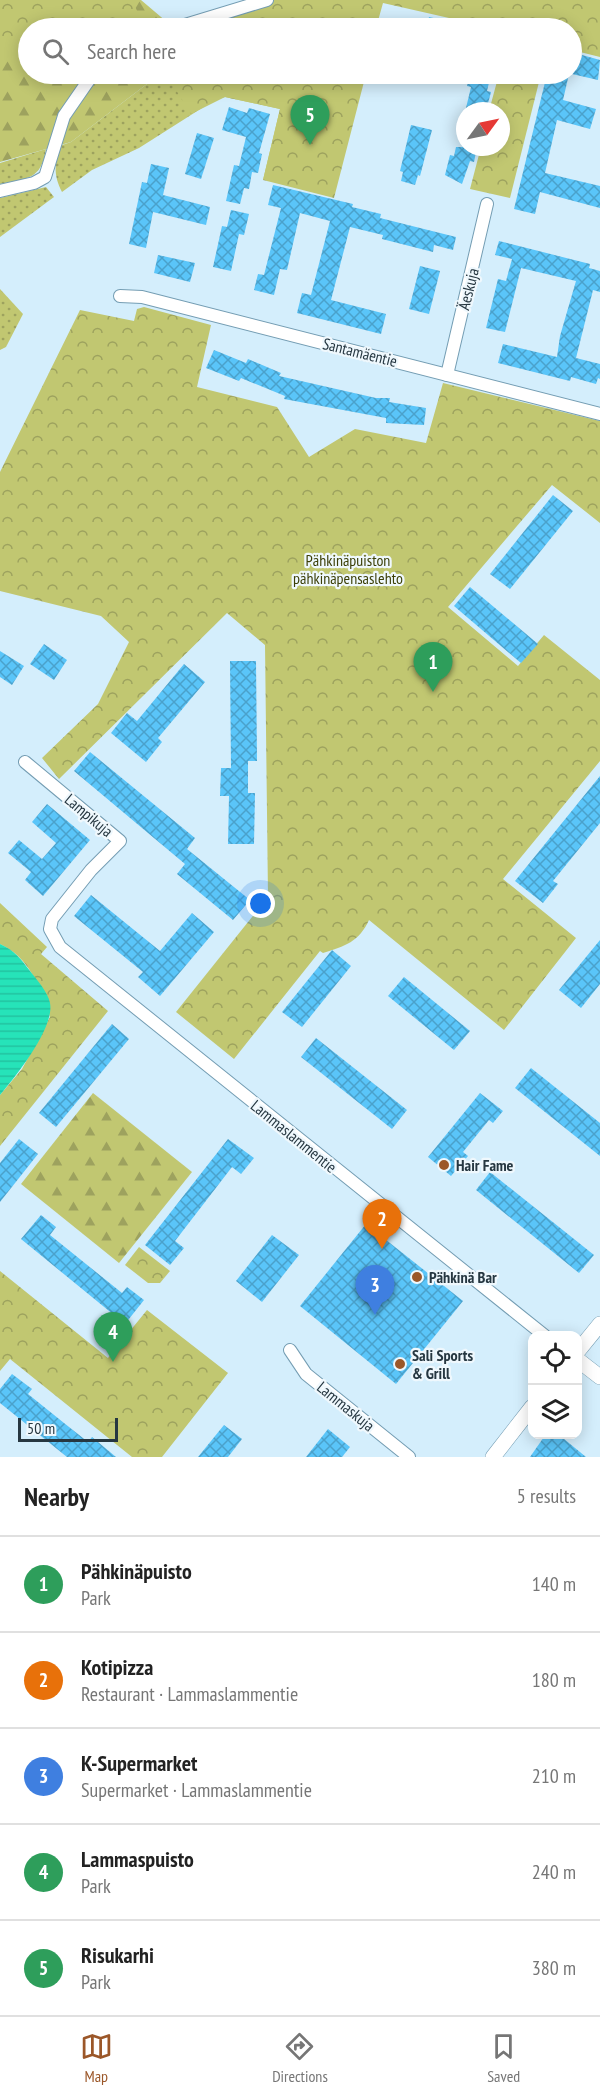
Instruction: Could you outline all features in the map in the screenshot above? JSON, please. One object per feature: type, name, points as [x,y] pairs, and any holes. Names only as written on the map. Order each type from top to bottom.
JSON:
[{"type":"street","points":[[208,18],[267,0]]},
{"type":"street","points":[[0,191],[34,183],[45,177],[64,116],[86,84]]},
{"type":"street","name":"Äeskuja","points":[[447,375],[487,204]]},
{"type":"street","name":"Santamäentie","points":[[120,296],[142,297],[600,414]]},
{"type":"street","name":"Lampikuja","points":[[26,762],[120,841],[85,878],[52,919],[50,929]]},
{"type":"street","name":"Lammaslammentie","points":[[50,929],[60,947],[69,955],[540,1331]]},
{"type":"street","points":[[582,1346],[600,1324]]},
{"type":"street","name":"Lammaskuja","points":[[290,1350],[306,1374],[409,1457]]},
{"type":"street","points":[[582,1363],[600,1377]]},
{"type":"street","points":[[493,1457],[528,1412]]},
{"type":"green space","points":[[0,0],[141,0],[162,18],[18,18],[18,84],[147,84],[71,142],[0,162]]},
{"type":"green space","points":[[0,0],[132,0],[139,15],[126,18],[18,18],[18,44],[0,48]]},
{"type":"green space","points":[[267,0],[600,0],[600,57],[582,52],[582,18],[449,18],[383,3],[379,18],[208,18]]},
{"type":"green space","points":[[147,84],[356,84],[263,180],[280,109],[225,97],[213,101],[139,148],[92,170],[62,192],[57,180],[56,169],[59,146],[71,142]]},
{"type":"green space","points":[[172,84],[363,84],[334,198],[263,180],[280,109],[225,97],[191,114]]},
{"type":"green space","points":[[496,84],[538,84],[510,198],[470,189],[479,156],[510,156],[510,102],[491,102]]},
{"type":"green space","points":[[46,149],[41,167],[32,176],[0,184],[0,163]]},
{"type":"green space","points":[[46,187],[54,197],[0,237],[0,198]]},
{"type":"green space","points":[[0,289],[23,314],[6,347],[0,350]]},
{"type":"green space","name":"Pähkinäpuiston pähkinäpensaslehto","points":[[144,307],[211,325],[197,387],[277,407],[309,457],[355,429],[426,443],[443,383],[600,421],[600,523],[552,485],[448,607],[518,666],[544,635],[600,680],[600,761],[503,879],[576,938],[504,1030],[369,920],[361,933],[350,942],[323,953],[320,951],[234,1059],[176,1012],[268,897],[265,645],[227,613],[59,779],[42,758],[98,704],[129,642],[101,616],[0,591],[0,472],[80,310],[134,321],[137,309]]},
{"type":"green space","points":[[0,903],[47,947],[41,954],[108,1011],[0,1146],[0,1095],[22,1069],[50,1017],[38,985],[26,965],[19,957],[0,944]]},
{"type":"green space","points":[[93,1093],[192,1172],[119,1263],[21,1184]]},
{"type":"green space","points":[[139,1247],[170,1271],[160,1283],[148,1283],[125,1265]]},
{"type":"green space","points":[[0,1271],[108,1358],[147,1310],[228,1373],[162,1457],[132,1457],[10,1359],[0,1371]]},
{"type":"shaded area","points":[[0,944],[13,952],[45,990],[50,1003],[50,1013],[32,1052],[0,1095]]},
{"type":"building","points":[[582,55],[600,60],[598,80],[582,76]]},
{"type":"building","points":[[468,84],[489,84],[487,91],[491,92],[488,102],[467,102],[471,87],[467,86]]},
{"type":"building","points":[[545,84],[567,84],[563,100],[596,109],[590,129],[557,120],[545,173],[600,186],[600,208],[540,192],[535,214],[514,209]]},
{"type":"building","points":[[229,107],[247,113],[249,108],[270,114],[259,153],[262,154],[258,173],[252,172],[249,189],[244,188],[240,204],[226,201],[234,165],[239,166],[246,137],[222,130]]},
{"type":"building","points":[[411,125],[432,130],[420,176],[418,175],[415,185],[401,181],[403,172],[400,171]]},
{"type":"building","points":[[197,133],[214,138],[201,179],[185,174]]},
{"type":"building","points":[[456,147],[456,156],[475,156],[474,162],[470,161],[462,184],[445,175],[450,155],[454,156]]},
{"type":"building","points":[[151,164],[169,168],[163,195],[210,207],[206,225],[153,212],[146,248],[129,244],[142,182],[147,183]]},
{"type":"building","points":[[273,185],[353,204],[352,207],[381,214],[380,218],[456,237],[453,250],[434,245],[433,252],[382,239],[383,235],[350,227],[331,300],[386,314],[381,334],[297,313],[302,293],[311,295],[330,221],[300,213],[287,270],[280,269],[274,295],[254,290],[258,274],[264,275],[281,208],[268,205]]},
{"type":"building","points":[[231,210],[249,214],[244,235],[239,234],[231,271],[213,267],[222,226],[227,227]]},
{"type":"building","points":[[499,241],[590,264],[589,268],[600,271],[600,292],[593,290],[576,358],[600,364],[600,379],[598,378],[596,384],[571,377],[570,381],[498,363],[503,344],[557,357],[560,336],[576,281],[521,268],[505,332],[486,328],[498,279],[506,281],[512,259],[495,255]]},
{"type":"building","points":[[158,255],[195,263],[190,282],[154,273]]},
{"type":"building","points":[[420,266],[440,271],[429,314],[409,309]]},
{"type":"building","points":[[214,350],[246,363],[248,359],[281,373],[279,376],[376,398],[390,398],[389,402],[426,408],[424,425],[386,423],[386,418],[284,399],[285,396],[241,378],[239,381],[206,368]]},
{"type":"building","points":[[553,495],[573,511],[510,589],[490,574]]},
{"type":"building","points":[[470,587],[538,644],[521,663],[454,606]]},
{"type":"building","points":[[44,644],[67,660],[54,680],[30,664]]},
{"type":"building","points":[[0,651],[24,666],[12,685],[0,677]]},
{"type":"building","points":[[230,661],[256,661],[257,761],[248,761],[248,793],[255,793],[254,844],[228,844],[229,796],[220,796],[221,768],[231,768]]},
{"type":"building","points":[[184,664],[205,682],[158,738],[162,742],[146,762],[111,733],[127,713],[137,721]]},
{"type":"building","points":[[90,752],[195,838],[187,849],[250,900],[233,920],[177,874],[185,864],[74,771]]},
{"type":"building","points":[[600,776],[600,823],[553,881],[558,884],[543,903],[515,881]]},
{"type":"building","points":[[47,804],[90,840],[43,896],[25,880],[31,872],[8,853],[19,840],[42,859],[56,843],[32,822]]},
{"type":"building","points":[[91,895],[160,951],[192,913],[214,932],[160,996],[138,977],[143,972],[74,916]]},
{"type":"building","points":[[600,940],[600,984],[581,1008],[559,990]]},
{"type":"building","points":[[332,950],[351,966],[302,1027],[282,1012]]},
{"type":"building","points":[[404,977],[470,1031],[454,1050],[388,996]]},
{"type":"building","points":[[112,1024],[129,1039],[56,1127],[39,1113]]},
{"type":"building","points":[[316,1038],[407,1110],[392,1129],[301,1057]]},
{"type":"building","points":[[531,1068],[600,1123],[600,1156],[515,1088]]},
{"type":"building","points":[[480,1093],[503,1111],[493,1123],[489,1120],[463,1152],[468,1156],[451,1176],[428,1157]]},
{"type":"building","points":[[19,1139],[38,1154],[0,1202],[0,1163]]},
{"type":"building","points":[[228,1139],[254,1158],[241,1174],[232,1167],[175,1241],[184,1248],[170,1265],[145,1245]]},
{"type":"building","points":[[490,1172],[594,1255],[579,1273],[476,1190]]},
{"type":"building","points":[[41,1215],[56,1227],[50,1235],[122,1293],[127,1287],[144,1300],[125,1324],[21,1239]]},
{"type":"building","points":[[366,1224],[463,1301],[396,1384],[300,1306]]},
{"type":"building","points":[[272,1235],[299,1255],[262,1302],[236,1281]]},
{"type":"building","points":[[12,1374],[32,1389],[28,1394],[64,1423],[88,1442],[92,1437],[116,1457],[67,1457],[0,1403],[0,1389]]},
{"type":"building","points":[[224,1425],[242,1439],[228,1457],[198,1457]]},
{"type":"building","points":[[328,1429],[350,1447],[342,1457],[306,1457]]},
{"type":"building","points":[[543,1439],[564,1439],[586,1457],[530,1457]]},
{"type":"place","name":"Risukarhi","points":[[310,145]]},
{"type":"place","name":"Pähkinäpuisto","points":[[433,692]]},
{"type":"place","name":"Hair Fame","points":[[444,1165]]},
{"type":"place","name":"Kotipizza","points":[[382,1249]]},
{"type":"place","name":"Pähkinä Bar","points":[[417,1277]]},
{"type":"place","name":"K-Supermarket","points":[[375,1315]]},
{"type":"place","name":"Lammaspuisto","points":[[113,1362]]},
{"type":"place","name":"Sali Sports & Grill","points":[[400,1364]]}]
